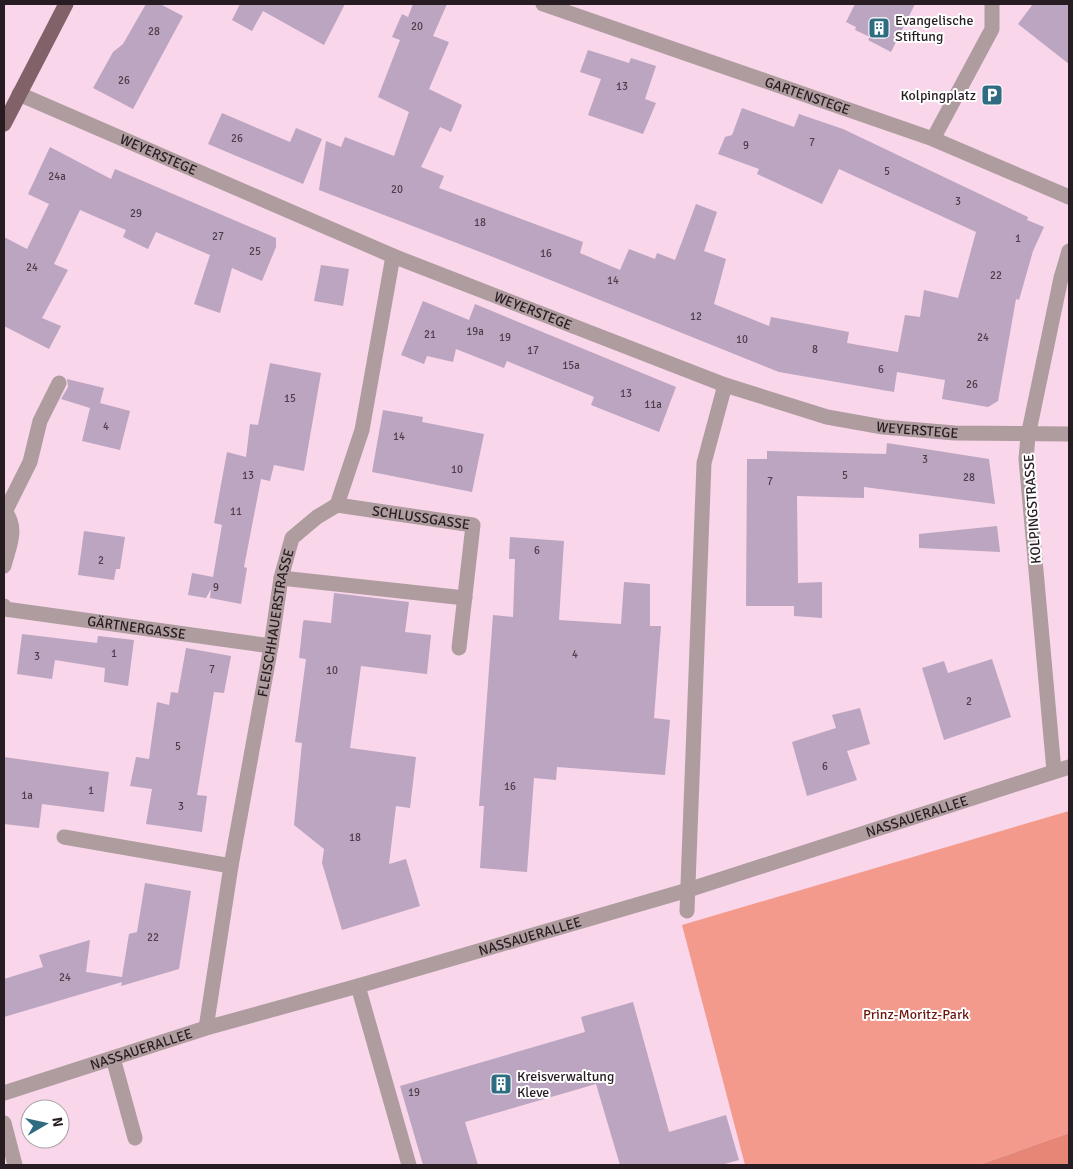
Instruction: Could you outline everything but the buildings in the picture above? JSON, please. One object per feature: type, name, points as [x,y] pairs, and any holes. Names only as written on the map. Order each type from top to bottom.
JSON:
[{"type":"main road","points":[[5,120],[66,4]]},
{"type":"street","name":"GARTENSTEGE","points":[[543,4],[933,139],[1069,197]]},
{"type":"street","points":[[933,139],[992,29],[992,4]]},
{"type":"street","name":"WEYERSTEGE","points":[[19,94],[393,256],[725,385],[828,417],[874,425],[954,433],[1028,436],[1069,434]]},
{"type":"street","name":"KOLPINGSTRASSE","points":[[1054,772],[1026,459],[1028,436],[1061,278],[1069,250]]},
{"type":"street","points":[[338,505],[362,430],[393,256]]},
{"type":"street","points":[[4,566],[12,535],[11,519],[5,511],[30,462],[40,421],[58,383]]},
{"type":"street","points":[[687,911],[704,463],[725,385]]},
{"type":"street","name":"FLEISCHHAUERSTRASSE","points":[[206,1028],[231,866],[271,646],[281,578],[292,538],[317,518],[338,505]]},
{"type":"street","name":"SCHLUSSGASSE","points":[[338,505],[473,525],[459,648]]},
{"type":"street","points":[[281,578],[465,598]]},
{"type":"street","name":"GÄRTNERGASSE","points":[[4,606],[5,609],[271,646]]},
{"type":"street","name":"NASSAUERALLEE","points":[[4,1094],[206,1028],[688,890],[1069,767]]},
{"type":"street","points":[[64,837],[231,866]]},
{"type":"street","points":[[358,986],[409,1165]]},
{"type":"street","points":[[113,1058],[135,1138]]},
{"type":"street","points":[[4,1123],[16,1165]]},
{"type":"green space","name":"Prinz-Moritz-Park","points":[[1069,811],[1069,1133],[979,1165],[745,1165],[682,925]]},
{"type":"shaded area","points":[[1069,1133],[1069,1165],[979,1165]]},
{"type":"place","name":"Evangelische Stiftung","points":[[879,28]]},
{"type":"place","name":"Kolpingplatz","points":[[992,95]]},
{"type":"place","name":"Kreisverwaltung Kleve","points":[[501,1084]]}]
